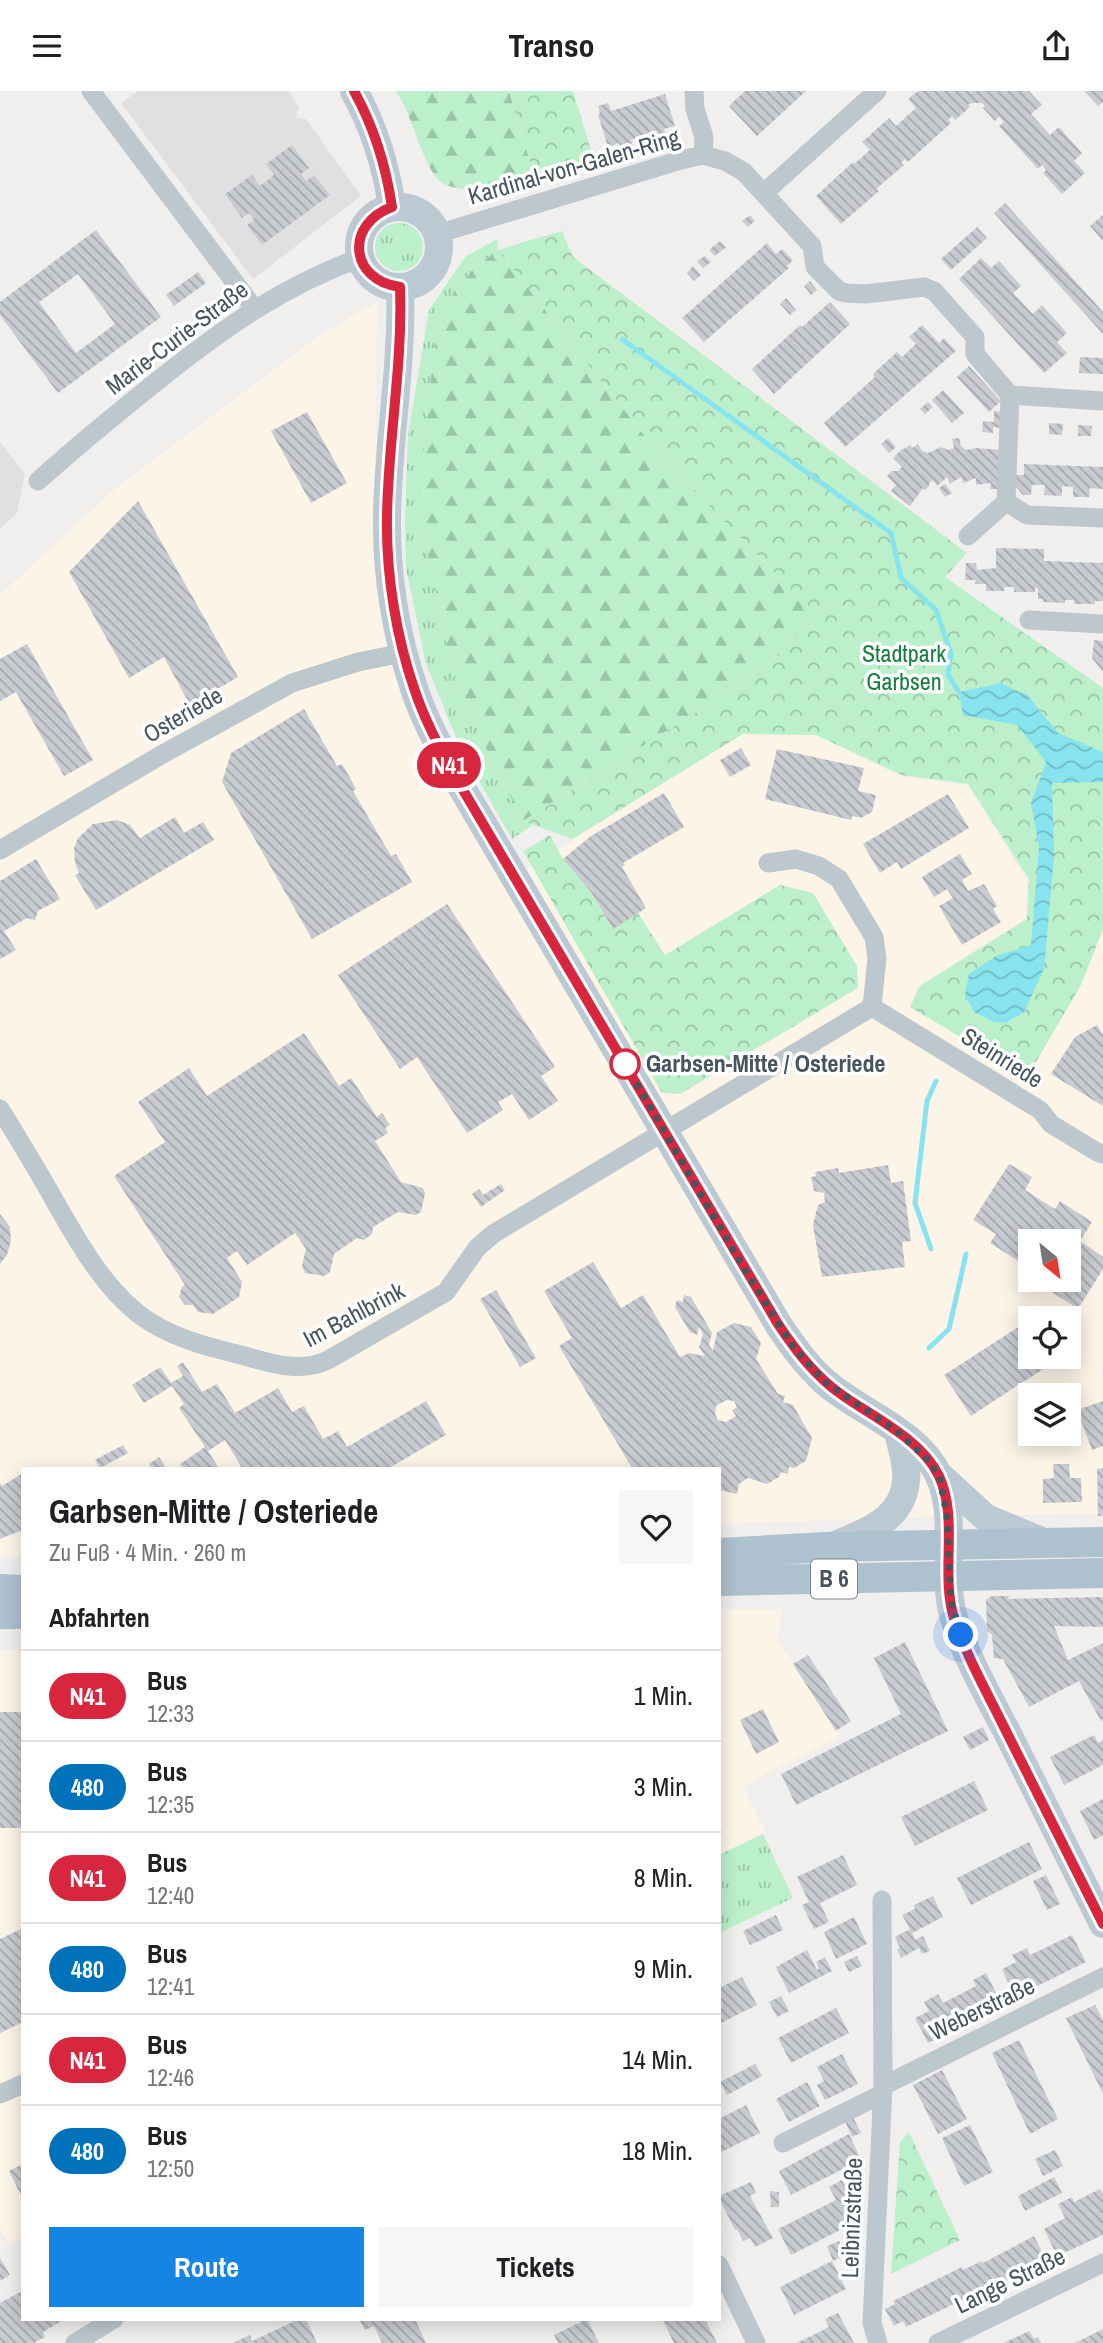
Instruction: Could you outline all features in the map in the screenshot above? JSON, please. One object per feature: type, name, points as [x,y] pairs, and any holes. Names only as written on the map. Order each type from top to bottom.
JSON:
[{"type":"main road","name":"B 6","points":[[721,1553],[1103,1542]]},
{"type":"main road","name":"B 6","points":[[721,1581],[1103,1573]]},
{"type":"main road","points":[[0,1589],[21,1590]]},
{"type":"main road","points":[[0,1613],[21,1614]]},
{"type":"street","points":[[91,91],[254,308]]},
{"type":"street","points":[[354,91],[382,157],[392,207]]},
{"type":"street","name":"Kardinal-von-Galen-Ring","points":[[437,234],[654,167],[703,155],[704,137],[695,109],[694,91]]},
{"type":"street","points":[[764,193],[877,91]]},
{"type":"street","points":[[703,155],[725,161],[744,172],[812,246],[815,267],[839,291],[866,293],[925,288],[934,291],[975,337],[975,354],[1010,394],[1006,502],[968,536]]},
{"type":"street","points":[[401,206],[419,212],[433,225],[437,234],[439,246],[432,270],[412,285],[387,285],[375,279],[360,258],[359,244],[369,220],[392,207],[401,206]]},
{"type":"street","name":"Marie-Curie-Straße","points":[[38,481],[96,430],[213,337],[254,308],[300,283],[360,258]]},
{"type":"street","points":[[400,287],[400,361],[387,518],[392,588],[403,653],[431,731],[743,1267],[792,1345],[825,1382],[898,1432],[925,1457],[939,1475],[986,1517],[1046,1543]]},
{"type":"street","points":[[1010,394],[1103,401]]},
{"type":"street","points":[[1006,502],[1027,515],[1103,518]]},
{"type":"street","points":[[1029,620],[1103,624]]},
{"type":"street","name":"Osteriede","points":[[0,850],[292,683],[358,662],[403,653]]},
{"type":"street","points":[[665,1131],[872,1007],[877,958],[874,937],[839,879],[819,866],[796,859],[768,863]]},
{"type":"street","name":"Steinriede","points":[[872,1007],[1040,1110],[1051,1123],[1103,1154]]},
{"type":"street","name":"Im Bahlbrink","points":[[0,1109],[76,1237],[107,1282],[136,1313],[176,1336],[258,1360],[299,1368],[311,1367],[328,1360],[446,1292],[477,1248],[493,1234],[665,1131]]},
{"type":"street","points":[[827,1548],[864,1534],[899,1506],[907,1478],[898,1432]]},
{"type":"street","points":[[939,1475],[946,1500],[954,1618],[1103,1924]]},
{"type":"street","name":"Leibnizstraße","points":[[878,2343],[872,2323],[882,2090],[882,1900]]},
{"type":"street","name":"Weberstraße","points":[[882,2090],[1103,1977]]},
{"type":"street","points":[[0,2094],[21,2085]]},
{"type":"street","points":[[783,2143],[882,2090]]},
{"type":"street","name":"Lange Straße","points":[[938,2343],[1103,2263]]},
{"type":"street","points":[[721,2269],[756,2343]]},
{"type":"street","points":[[75,2343],[111,2321]]},
{"type":"shaded area","points":[[138,91],[289,91],[299,108],[296,117],[306,119],[361,196],[253,279],[121,103]]},
{"type":"shaded area","points":[[377,302],[375,526],[401,699],[505,883],[742,734],[816,735],[899,776],[967,785],[1027,880],[1026,918],[918,986],[911,1006],[1027,1077],[1081,985],[1103,932],[1103,1368],[1100,1371],[1103,1380],[1103,1514],[975,1515],[721,1524],[721,1467],[21,1467],[21,1556],[0,1557],[0,595],[116,488],[320,335]]},
{"type":"shaded area","points":[[0,442],[25,474],[17,513],[0,529]]},
{"type":"shaded area","points":[[721,1609],[782,1609],[778,1640],[840,1737],[743,1787],[765,1832],[721,1854]]},
{"type":"shaded area","points":[[0,1650],[21,1650],[21,2238],[9,2245],[0,2228]]},
{"type":"green space","points":[[396,91],[509,91],[536,181],[474,189],[462,189],[441,182],[429,166]]},
{"type":"green space","points":[[509,91],[573,91],[595,163],[536,181]]},
{"type":"green space","points":[[399,223],[416,230],[423,247],[416,264],[399,271],[382,264],[375,247],[382,230]]},
{"type":"green space","name":"Stadtpark Garbsen","points":[[562,231],[573,257],[967,553],[945,577],[1103,688],[1103,929],[1081,985],[1027,1077],[910,1007],[920,986],[1027,919],[1029,879],[968,784],[902,775],[816,735],[743,734],[572,839],[523,821],[721,697],[779,655],[819,617],[663,459],[498,250]]},
{"type":"green space","points":[[497,239],[498,250],[475,267],[449,300],[435,342],[424,437],[423,526],[454,674],[488,752],[523,821],[533,825],[512,839],[460,747],[426,664],[406,568],[408,435],[429,310],[465,257]]},
{"type":"green space","points":[[498,250],[663,459],[819,617],[779,655],[721,697],[523,821],[488,752],[454,674],[423,526],[424,437],[435,342],[449,300],[475,267]]},
{"type":"green space","points":[[550,835],[563,859],[591,892],[612,928],[638,913],[665,955],[780,885],[813,893],[857,966],[858,988],[680,1094],[662,1093],[523,851]]},
{"type":"green space","points":[[763,1834],[793,1898],[721,1932],[721,1854]]},
{"type":"green space","points":[[909,2132],[960,2240],[891,2274],[900,2142]]},
{"type":"water","points":[[1001,683],[1028,696],[1058,733],[1103,752],[1103,782],[1052,783],[1054,856],[1044,969],[1024,1012],[1005,1023],[994,1022],[974,1012],[965,995],[969,974],[996,956],[1031,945],[1039,847],[1031,803],[1046,762],[1017,725],[963,715],[959,692]]},
{"type":"building","points":[[745,91],[806,91],[757,136],[729,106]]},
{"type":"building","points":[[918,91],[1029,91],[1042,105],[1031,114],[1050,135],[1059,127],[1082,153],[1074,161],[1085,173],[1062,194],[1043,173],[1046,170],[1044,167],[1042,165],[1038,169],[999,126],[1004,122],[999,117],[995,121],[983,108],[985,106],[982,103],[971,103],[955,120],[952,116],[948,120],[951,123],[908,162],[905,159],[901,163],[904,165],[876,189],[879,191],[841,224],[816,196],[870,150],[862,142],[889,118],[896,126],[916,108],[908,99]]},
{"type":"building","points":[[1084,91],[1103,91],[1103,102],[1098,106]]},
{"type":"building","points":[[665,94],[675,126],[664,129],[666,135],[655,139],[653,133],[631,140],[633,146],[621,149],[619,143],[608,147],[598,115],[598,106],[608,103],[611,111]]},
{"type":"building","points":[[292,145],[309,168],[301,174],[306,181],[314,175],[330,195],[262,245],[247,225],[254,220],[252,216],[249,213],[242,218],[225,194],[252,175],[260,186],[274,175],[266,164]]},
{"type":"building","points":[[1005,203],[1103,312],[1103,334],[994,213]]},
{"type":"building","points":[[750,215],[755,221],[748,227],[742,221]]},
{"type":"building","points":[[1103,215],[1103,241],[1090,226]]},
{"type":"building","points":[[977,227],[987,238],[951,270],[941,259]]},
{"type":"building","points":[[96,230],[161,317],[58,393],[0,315],[0,302]],"holes":[[[78,274],[115,324],[76,353],[39,302]]]},
{"type":"building","points":[[720,241],[726,247],[715,256],[709,250]]},
{"type":"building","points":[[767,243],[776,254],[782,249],[793,260],[787,266],[789,268],[704,342],[682,318]]},
{"type":"building","points":[[705,256],[711,262],[703,268],[697,261]]},
{"type":"building","points":[[981,258],[991,268],[999,261],[1021,286],[1013,293],[1033,314],[1042,305],[1067,333],[1057,342],[1067,353],[1044,373],[959,279]]},
{"type":"building","points":[[693,266],[701,275],[694,281],[687,273]]},
{"type":"building","points":[[198,272],[206,283],[174,306],[166,295]]},
{"type":"building","points":[[810,281],[817,290],[811,295],[804,286]]},
{"type":"building","points":[[786,298],[796,310],[790,315],[780,304]]},
{"type":"building","points":[[830,302],[850,324],[774,394],[752,369],[800,325],[802,327]]},
{"type":"building","points":[[922,325],[939,343],[944,338],[956,351],[845,447],[824,423],[875,377],[873,374],[897,352],[902,357],[916,344],[909,337]]},
{"type":"building","points":[[1080,357],[1103,358],[1103,374],[1079,373]]},
{"type":"building","points":[[969,366],[1001,401],[989,412],[957,377]]},
{"type":"building","points":[[943,390],[964,413],[952,423],[932,400]]},
{"type":"building","points":[[928,402],[933,407],[925,414],[920,409]]},
{"type":"building","points":[[994,411],[1002,412],[1001,428],[993,427],[993,433],[982,432],[983,421],[994,422]]},
{"type":"building","points":[[307,412],[347,483],[311,503],[271,431]]},
{"type":"building","points":[[1049,423],[1063,424],[1062,435],[1049,434]]},
{"type":"building","points":[[1078,425],[1092,426],[1091,436],[1078,436]]},
{"type":"building","points":[[888,438],[896,447],[889,453],[881,444]]},
{"type":"building","points":[[959,438],[961,446],[966,450],[1000,450],[999,489],[990,489],[991,483],[976,485],[976,478],[963,483],[961,477],[950,484],[947,477],[937,486],[933,480],[929,483],[910,506],[891,491],[896,485],[887,476],[902,467],[893,458],[900,451],[918,444],[922,451],[928,453],[941,447],[948,450],[954,448],[952,439]]},
{"type":"building","points":[[1024,464],[1103,467],[1103,489],[1090,488],[1089,497],[1073,497],[1073,487],[1062,486],[1062,496],[1044,495],[1045,485],[1032,485],[1031,495],[1023,495],[1016,487],[1016,475],[1024,475]]},
{"type":"building","points":[[945,484],[952,493],[945,497],[939,488]]},
{"type":"building","points":[[138,501],[238,677],[190,705],[164,657],[129,678],[69,572]]},
{"type":"building","points":[[996,548],[1044,549],[1044,561],[1103,563],[1103,601],[1095,601],[1095,604],[1074,604],[1074,600],[1065,600],[1065,603],[1043,602],[1043,599],[1038,599],[1038,588],[1035,588],[1035,592],[1014,592],[1014,587],[1004,587],[1004,591],[986,591],[986,584],[965,580],[966,563],[976,563],[977,570],[996,568]]},
{"type":"building","points":[[1094,640],[1103,641],[1103,672],[1092,658]]},
{"type":"building","points":[[27,644],[93,760],[64,776],[16,692],[0,701],[0,659]]},
{"type":"building","points":[[304,709],[337,766],[342,764],[356,789],[353,791],[391,856],[396,854],[412,882],[312,939],[222,782],[231,753]]},
{"type":"building","points":[[741,748],[751,765],[730,777],[720,760]]},
{"type":"building","points":[[777,749],[864,768],[858,791],[876,795],[872,812],[861,818],[852,816],[851,820],[765,799]]},
{"type":"building","points":[[664,793],[684,827],[623,863],[625,865],[622,867],[646,908],[613,929],[591,892],[563,859],[591,836]]},
{"type":"building","points":[[948,794],[969,828],[901,869],[897,862],[880,873],[863,844]]},
{"type":"building","points":[[175,817],[184,833],[203,822],[214,840],[96,910],[75,875],[79,873],[74,848],[78,838],[93,824],[117,820],[130,825],[140,838]]},
{"type":"building","points":[[960,854],[972,874],[962,880],[968,891],[984,884],[997,906],[993,909],[1001,922],[962,945],[939,906],[953,898],[947,889],[934,897],[922,877]]},
{"type":"building","points":[[36,859],[60,899],[38,911],[35,920],[27,918],[4,931],[16,950],[0,959],[0,881]]},
{"type":"building","points":[[447,904],[555,1067],[541,1076],[558,1101],[529,1120],[512,1094],[498,1102],[503,1110],[467,1133],[417,1057],[400,1069],[338,975]]},
{"type":"building","points":[[1097,1025],[1103,1035],[1103,1106],[1051,1074],[1075,1037]]},
{"type":"building","points":[[304,1033],[339,1086],[351,1078],[377,1117],[382,1113],[390,1125],[385,1128],[388,1133],[375,1141],[401,1182],[423,1188],[425,1193],[421,1212],[416,1215],[398,1212],[373,1227],[372,1234],[364,1240],[357,1238],[334,1254],[330,1272],[324,1276],[305,1273],[302,1265],[306,1249],[295,1233],[247,1265],[237,1251],[227,1258],[242,1282],[239,1297],[213,1314],[198,1312],[193,1305],[185,1305],[179,1297],[185,1285],[114,1176],[165,1142],[138,1102],[189,1068],[207,1096]]},
{"type":"building","points":[[1009,1164],[1032,1177],[1025,1190],[1055,1209],[1060,1201],[1092,1222],[1082,1238],[1082,1229],[1018,1229],[1018,1261],[990,1243],[996,1234],[973,1220]]},
{"type":"building","points":[[888,1165],[891,1183],[903,1181],[911,1241],[902,1242],[905,1267],[822,1277],[813,1225],[818,1205],[825,1202],[824,1193],[814,1191],[811,1177],[816,1176],[815,1172],[838,1168],[839,1173]]},
{"type":"building","points":[[501,1184],[505,1190],[481,1207],[472,1194],[479,1189],[483,1195]]},
{"type":"building","points":[[0,1214],[10,1227],[11,1241],[7,1255],[0,1264]]},
{"type":"building","points":[[1082,1242],[1103,1257],[1103,1269],[1080,1306],[1073,1306],[1052,1292],[1082,1291]]},
{"type":"building","points":[[593,1262],[621,1308],[643,1295],[680,1357],[689,1353],[705,1356],[699,1347],[703,1334],[699,1327],[697,1335],[690,1332],[675,1307],[677,1300],[683,1302],[684,1295],[691,1297],[712,1333],[709,1345],[713,1351],[717,1332],[734,1323],[751,1327],[761,1343],[756,1359],[778,1394],[785,1396],[783,1402],[793,1405],[812,1438],[806,1461],[794,1468],[789,1467],[788,1474],[781,1472],[779,1477],[767,1484],[748,1478],[739,1484],[737,1494],[721,1490],[721,1467],[631,1467],[559,1346],[572,1338],[544,1291]],"holes":[[[727,1400],[734,1401],[737,1407],[732,1410],[736,1416],[726,1422],[718,1420],[715,1414],[716,1406]]]},
{"type":"building","points":[[496,1290],[536,1358],[520,1367],[480,1299]]},
{"type":"building","points":[[1018,1327],[1018,1369],[1043,1369],[971,1416],[944,1375]]},
{"type":"building","points":[[183,1362],[202,1392],[217,1384],[235,1413],[278,1388],[292,1412],[304,1406],[323,1439],[338,1431],[347,1447],[426,1401],[446,1435],[391,1467],[241,1467],[225,1440],[208,1451],[218,1467],[182,1467],[180,1464],[205,1447],[179,1408],[184,1404],[172,1386],[144,1403],[132,1385],[160,1367],[171,1383],[183,1376],[177,1366]]},
{"type":"building","points":[[1103,1401],[1103,1446],[1092,1450],[1081,1421],[1081,1409]]},
{"type":"building","points":[[123,1445],[128,1453],[102,1467],[95,1460]]},
{"type":"building","points":[[159,1457],[165,1467],[151,1467],[149,1464]]},
{"type":"building","points":[[1053,1464],[1069,1464],[1070,1478],[1081,1478],[1082,1502],[1043,1503],[1043,1479],[1054,1478]]},
{"type":"building","points":[[1103,1468],[1103,1516],[1098,1516],[1097,1469]]},
{"type":"building","points":[[21,1474],[21,1531],[0,1539],[0,1483],[2,1486]]},
{"type":"building","points":[[992,1596],[1009,1596],[1008,1599],[1103,1597],[1103,1627],[1054,1626],[1068,1660],[1103,1643],[1103,1720],[1101,1721],[1079,1681],[1029,1707],[1003,1659],[994,1658],[992,1635],[987,1631],[986,1600]]},
{"type":"building","points":[[905,1642],[948,1731],[796,1805],[781,1774],[901,1714],[874,1658]]},
{"type":"building","points":[[808,1655],[851,1721],[836,1731],[793,1664]]},
{"type":"building","points":[[763,1709],[779,1742],[756,1754],[740,1720]]},
{"type":"building","points":[[0,1712],[21,1712],[21,1828],[0,1828]]},
{"type":"building","points":[[983,1727],[989,1740],[970,1750],[963,1737]]},
{"type":"building","points":[[1094,1735],[1098,1743],[1103,1740],[1103,1765],[1064,1785],[1050,1757]]},
{"type":"building","points":[[974,1781],[988,1810],[915,1846],[901,1817]]},
{"type":"building","points":[[1103,1799],[1103,1835],[1094,1840],[1080,1811]]},
{"type":"building","points":[[1029,1842],[1042,1869],[971,1905],[957,1878]]},
{"type":"building","points":[[843,1855],[857,1885],[820,1903],[829,1922],[814,1929],[802,1905],[809,1902],[797,1877]]},
{"type":"building","points":[[1046,1875],[1060,1904],[1047,1910],[1033,1881]]},
{"type":"building","points":[[933,1896],[943,1917],[912,1933],[915,1940],[923,1936],[930,1951],[922,1954],[919,1948],[901,1958],[895,1937],[910,1929],[902,1915],[915,1909],[914,1905]]},
{"type":"building","points":[[776,1915],[783,1930],[750,1945],[743,1931]]},
{"type":"building","points":[[854,1917],[867,1944],[836,1959],[824,1932]]},
{"type":"building","points":[[21,1929],[21,2023],[0,2033],[0,1939]]},
{"type":"building","points":[[1072,1935],[1086,1962],[1015,1997],[1002,1969],[1016,1962],[1012,1955],[1027,1948],[1030,1955]]},
{"type":"building","points":[[807,1950],[817,1970],[819,1969],[816,1962],[825,1957],[832,1971],[789,1993],[776,1967]]},
{"type":"building","points":[[857,1956],[862,1966],[849,1972],[844,1962]]},
{"type":"building","points":[[986,1973],[1002,2005],[928,2043],[915,2018],[929,2011],[924,2002],[938,1994],[943,2003],[976,1986],[973,1980]]},
{"type":"building","points":[[742,1977],[757,2005],[721,2023],[721,1987]]},
{"type":"building","points":[[781,1996],[789,2011],[777,2017],[769,2002]]},
{"type":"building","points":[[1095,2005],[1103,2020],[1103,2094],[1066,2018]]},
{"type":"building","points":[[836,2008],[849,2033],[791,2063],[778,2038]]},
{"type":"building","points":[[1019,2040],[1058,2119],[1030,2134],[992,2053]]},
{"type":"building","points":[[842,2054],[858,2084],[825,2100],[817,2085],[824,2081],[817,2067]]},
{"type":"building","points":[[755,2064],[762,2076],[727,2095],[721,2081]]},
{"type":"building","points":[[942,2070],[967,2119],[938,2134],[913,2085]]},
{"type":"building","points":[[807,2082],[820,2106],[789,2122],[776,2099]]},
{"type":"building","points":[[746,2105],[760,2133],[721,2152],[721,2118]]},
{"type":"building","points":[[852,2115],[861,2133],[852,2137],[844,2119]]},
{"type":"building","points":[[970,2125],[993,2172],[964,2186],[942,2138]]},
{"type":"building","points":[[849,2134],[861,2160],[791,2195],[779,2171]]},
{"type":"building","points":[[1055,2150],[1063,2166],[1043,2176],[1035,2159]]},
{"type":"building","points":[[21,2165],[21,2195],[9,2171]]},
{"type":"building","points":[[1054,2177],[1062,2193],[1025,2211],[1018,2196]]},
{"type":"building","points":[[842,2180],[856,2208],[843,2215],[848,2226],[791,2255],[778,2229],[836,2200],[829,2187]]},
{"type":"building","points":[[751,2182],[756,2193],[750,2196],[773,2238],[755,2247],[750,2238],[743,2241],[721,2202],[721,2195]]},
{"type":"building","points":[[1100,2189],[1103,2194],[1103,2235],[1057,2256],[1044,2229],[1065,2218],[1058,2204],[1072,2197],[1074,2202]]},
{"type":"building","points":[[770,2191],[779,2192],[779,2207],[771,2207]]},
{"type":"building","points":[[1034,2236],[1046,2260],[976,2297],[975,2294],[906,2327],[903,2321],[894,2326],[885,2309],[895,2304],[893,2301],[962,2267],[963,2270],[982,2261],[983,2263]]},
{"type":"building","points":[[839,2241],[845,2255],[833,2261],[827,2246]]},
{"type":"building","points":[[0,2258],[10,2275],[0,2281]]},
{"type":"building","points":[[832,2261],[846,2289],[794,2315],[780,2287]]},
{"type":"building","points":[[20,2292],[21,2321],[62,2321],[43,2332],[45,2337],[34,2343],[0,2343],[0,2303]]},
{"type":"building","points":[[838,2313],[854,2343],[797,2343],[829,2327],[825,2319]]},
{"type":"building","points":[[295,2321],[307,2321],[317,2343],[233,2343],[250,2335],[252,2341]]},
{"type":"building","points":[[360,2321],[416,2321],[426,2343],[382,2343],[374,2326],[365,2330]]},
{"type":"building","points":[[588,2321],[599,2343],[558,2343],[554,2335]]},
{"type":"building","points":[[663,2321],[706,2321],[717,2343],[674,2343]]},
{"type":"building","points":[[1103,2329],[1103,2343],[1075,2343]]},
{"type":"building","points":[[1029,2331],[1034,2339],[1038,2337],[1041,2343],[1004,2343]]},
{"type":"waterway","points":[[623,340],[891,533],[901,578],[936,610],[951,653],[948,675],[959,692]]},
{"type":"waterway","points":[[931,1249],[915,1203],[927,1101],[936,1081]]},
{"type":"waterway","points":[[929,1348],[949,1329],[966,1254]]},
{"type":"bus line","name":"N41","points":[[354,91],[382,157],[392,207],[369,220],[359,244],[360,258],[366,270],[375,279],[400,287],[400,361],[389,470],[388,553],[403,653],[415,692],[431,731],[456,778],[743,1267],[792,1345],[825,1382],[898,1432],[925,1457],[939,1475],[946,1500],[954,1618],[994,1707],[1103,1924]]},
{"type":"place","name":"Garbsen-Mitte / Osteriede","points":[[625,1064]]},
{"type":"route","points":[[625,1064],[743,1267],[792,1345],[825,1382],[898,1432],[925,1457],[939,1475],[946,1500],[951,1602],[961,1635]]}]
